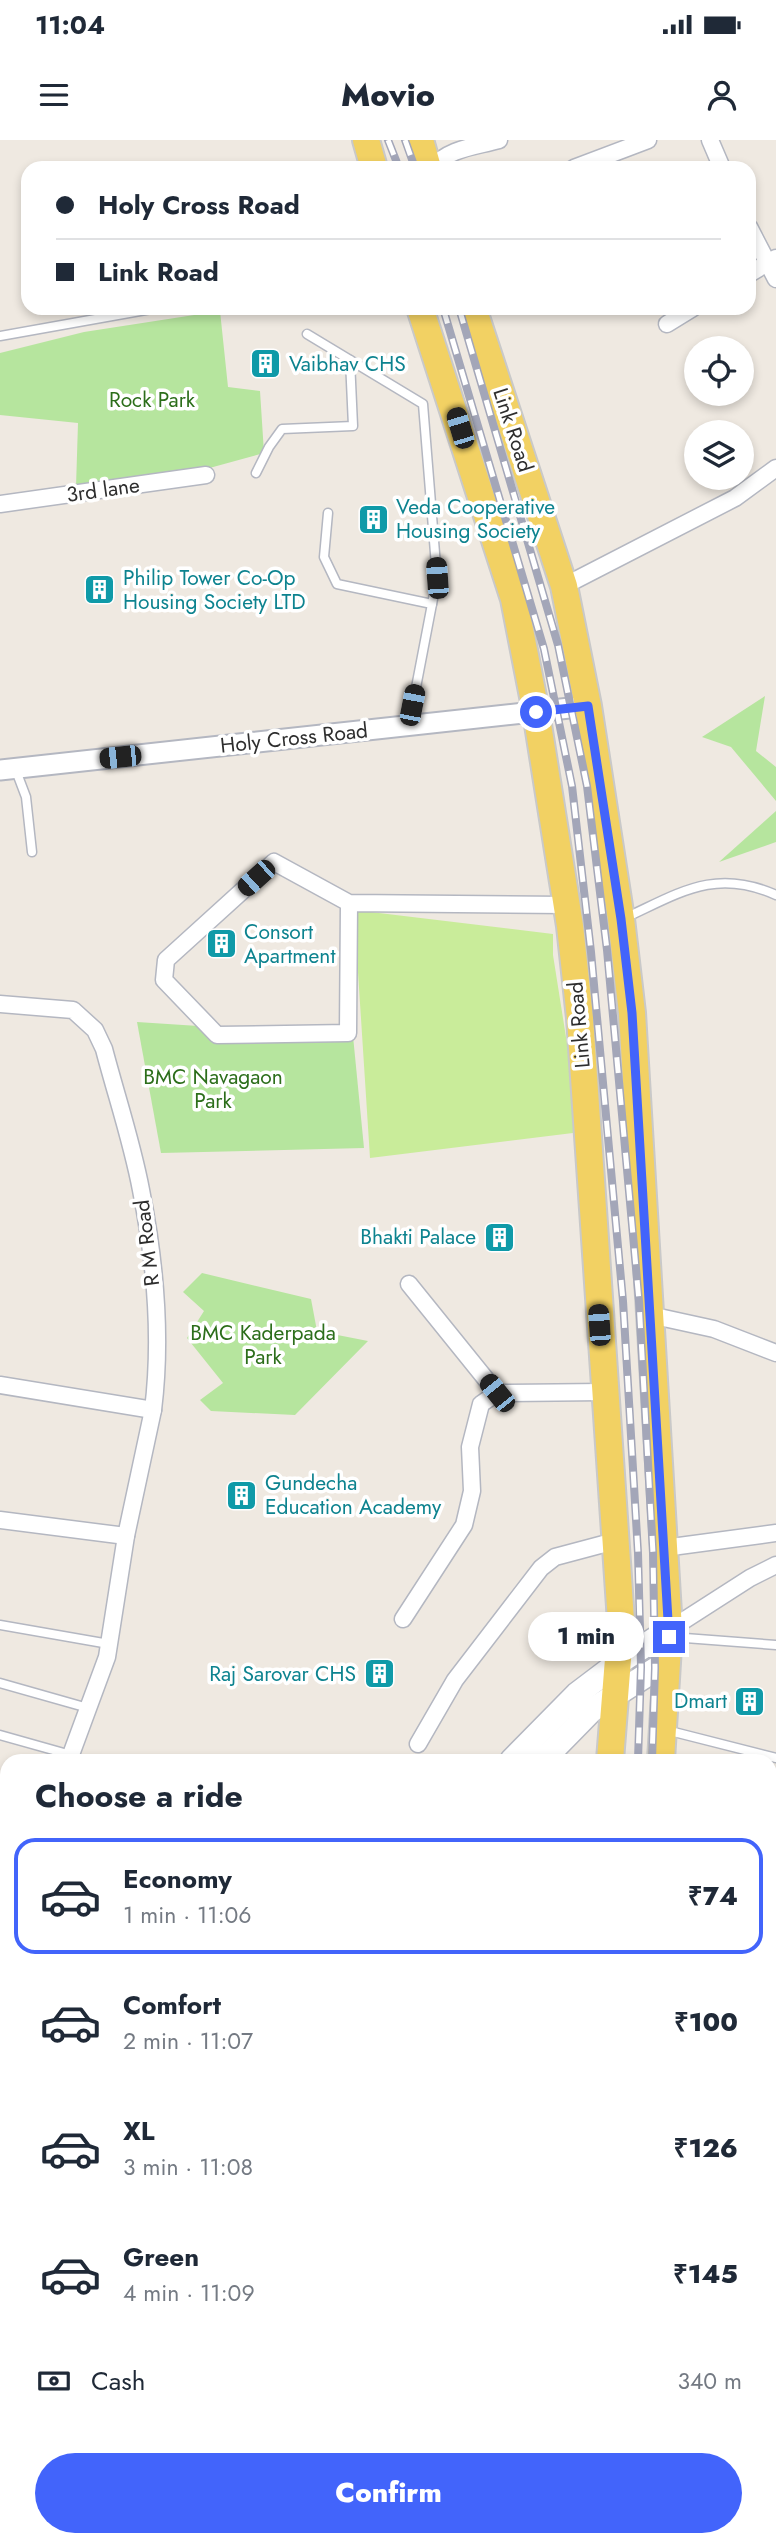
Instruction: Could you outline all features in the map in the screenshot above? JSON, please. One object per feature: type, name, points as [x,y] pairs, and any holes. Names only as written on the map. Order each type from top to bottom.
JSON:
[{"type":"main road","points":[[366,140],[372,161]]},
{"type":"main road","points":[[420,140],[428,161]]},
{"type":"main road","name":"Link Road","points":[[422,315],[514,599],[536,712],[566,905],[580,1018],[621,1621],[610,1754]]},
{"type":"main road","name":"Link Road","points":[[475,315],[564,586],[588,706],[621,919],[632,1013],[664,1548],[668,1643],[661,1754]]},
{"type":"main road","points":[[518,1754],[577,1694],[618,1663],[668,1643]]},
{"type":"main road","points":[[549,1754],[592,1710],[615,1695],[668,1643]]},
{"type":"street","points":[[438,161],[451,152],[499,140]]},
{"type":"street","points":[[592,161],[648,140]]},
{"type":"street","points":[[710,140],[719,161]]},
{"type":"street","points":[[756,237],[772,260],[776,279]]},
{"type":"street","points":[[756,270],[772,260]]},
{"type":"street","points":[[667,324],[682,315]]},
{"type":"street","points":[[564,586],[735,498],[776,468]]},
{"type":"street","name":"3rd lane","points":[[0,504],[206,475]]},
{"type":"street","name":"Holy Cross Road","points":[[7,769],[588,706]]},
{"type":"street","points":[[349,903],[348,1033],[217,1035],[164,980],[166,960],[274,862],[349,903],[566,905]]},
{"type":"street","name":"R M Road","points":[[0,1004],[73,1010],[96,1030],[104,1049],[141,1187],[152,1256],[158,1374],[153,1410],[126,1536],[107,1657],[71,1754]]},
{"type":"street","points":[[408,1284],[497,1393]]},
{"type":"street","points":[[650,1315],[714,1329],[776,1353]]},
{"type":"street","points":[[0,1385],[153,1410]]},
{"type":"street","points":[[403,1619],[464,1525],[472,1491],[470,1447],[481,1404],[497,1393],[604,1392]]},
{"type":"street","points":[[0,1520],[126,1536]]},
{"type":"street","points":[[664,1548],[776,1533]]},
{"type":"street","points":[[418,1744],[455,1680],[541,1568],[555,1558],[615,1541]]},
{"type":"street","points":[[668,1643],[750,1578],[776,1565]]},
{"type":"lane","points":[[0,336],[118,315]]},
{"type":"lane","points":[[307,334],[424,404],[437,578],[408,726]]},
{"type":"lane","points":[[256,473],[282,429],[353,426],[351,360]]},
{"type":"lane","points":[[328,513],[324,557],[337,584],[432,604]]},
{"type":"lane","points":[[7,769],[26,797],[32,852]]},
{"type":"lane","points":[[621,919],[688,888],[722,881],[746,885],[776,895]]},
{"type":"lane","points":[[0,1625],[109,1644]]},
{"type":"lane","points":[[668,1643],[776,1645]]},
{"type":"lane","points":[[0,1683],[88,1708]]},
{"type":"lane","points":[[663,1730],[760,1754]]},
{"type":"lane","points":[[0,1735],[58,1754]]},
{"type":"green space","name":"Rock Park","points":[[194,315],[220,315],[228,387],[260,391],[264,453],[184,475],[76,487],[78,423],[0,415],[0,353],[84,332]]},
{"type":"green space","points":[[765,696],[756,751],[776,767],[776,801],[731,747],[702,737]]},
{"type":"green space","points":[[776,811],[776,842],[719,862]]},
{"type":"green space","points":[[354,910],[553,934],[553,955],[581,1132],[370,1158]]},
{"type":"green space","name":"BMC Navagaon Park","points":[[137,1022],[353,1036],[364,1148],[161,1153]]},
{"type":"green space","name":"BMC Kaderpada Park","points":[[202,1273],[311,1299],[317,1331],[368,1341],[295,1415],[211,1411],[200,1400],[223,1383],[187,1338],[204,1311],[183,1292]]},
{"type":"railway","points":[[388,140],[396,161]]},
{"type":"railway","points":[[405,140],[412,161]]},
{"type":"railway","points":[[445,315],[544,649],[572,786],[591,952],[623,1301],[638,1553],[641,1667],[638,1754]]},
{"type":"railway","points":[[461,315],[558,645],[587,786],[607,950],[639,1301],[653,1553],[655,1668],[652,1754]]},
{"type":"place","name":"Vaibhav CHS","points":[[266,364]]},
{"type":"place","name":"Veda Cooperative Housing Society","points":[[373,519]]},
{"type":"place","name":"Philip Tower Co-Op Housing Society LTD","points":[[100,590]]},
{"type":"place","name":"Consort Apartment","points":[[221,944]]},
{"type":"place","name":"Bhakti Palace","points":[[499,1237]]},
{"type":"place","name":"Gundecha Education Academy","points":[[242,1495]]},
{"type":"place","name":"Raj Sarovar CHS","points":[[379,1674]]},
{"type":"place","name":"Dmart","points":[[750,1701]]},
{"type":"route","points":[[536,712],[588,706],[621,919],[632,1013],[669,1637]]}]
